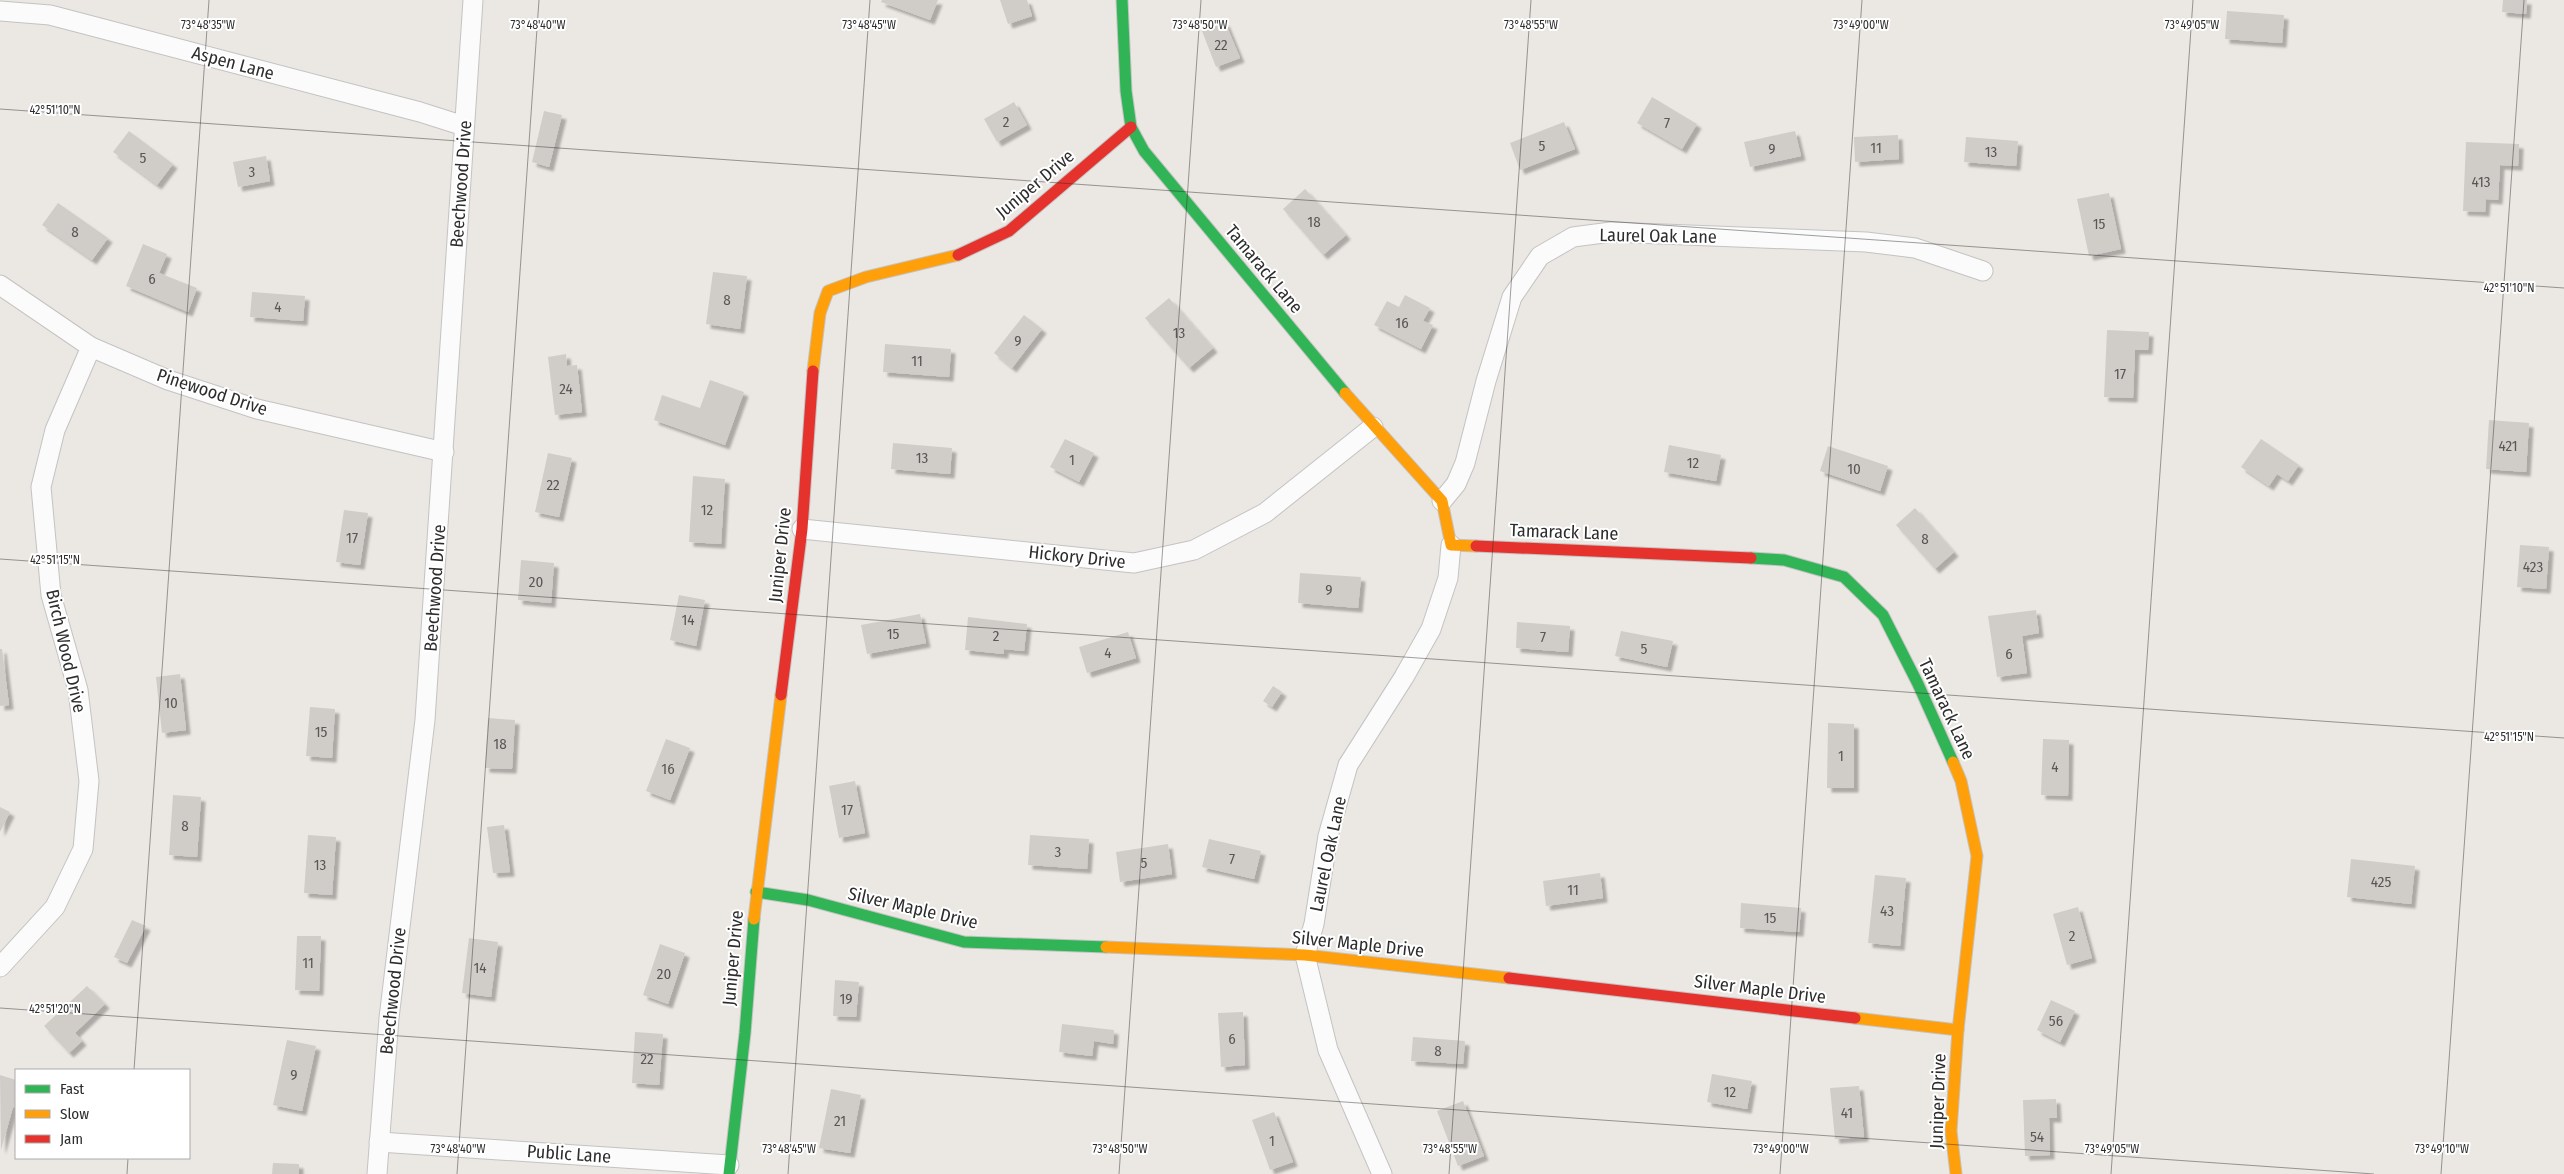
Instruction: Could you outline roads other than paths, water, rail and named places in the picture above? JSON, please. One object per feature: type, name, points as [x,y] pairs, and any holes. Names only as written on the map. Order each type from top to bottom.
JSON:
[{"type":"street","name":"Beechwood Drive","points":[[377,1174],[389,1018],[425,720],[473,0]]},
{"type":"street","name":"Tamarack Lane","points":[[1122,0],[1126,91],[1131,127],[1144,151],[1374,428],[1442,501]]},
{"type":"street","name":"Aspen Lane","points":[[0,11],[50,15],[420,112],[464,126]]},
{"type":"street","name":"Juniper Drive","points":[[729,1169],[744,1033],[756,892],[802,529],[815,349],[820,313],[828,291],[866,277],[951,258],[1009,231],[1131,127]]},
{"type":"street","name":"Laurel Oak Lane","points":[[1442,501],[1456,484],[1465,463],[1486,381],[1512,297],[1540,256],[1573,237],[1612,232],[1866,242],[1915,248],[1984,272]]},
{"type":"street","name":"Pinewood Drive","points":[[0,285],[91,346],[168,380],[257,409],[444,452]]},
{"type":"street","name":"Birch Wood Drive","points":[[0,967],[55,907],[83,848],[89,781],[78,690],[51,594],[41,487],[55,430],[91,346]]},
{"type":"street","name":"Hickory Drive","points":[[802,529],[1134,562],[1194,550],[1265,513],[1374,428]]},
{"type":"street","points":[[1442,501],[1452,545]]},
{"type":"street","name":"Tamarack Lane","points":[[1452,545],[1709,554],[1784,560],[1844,577],[1883,614],[1918,684],[1961,780],[1977,856],[1958,1030]]},
{"type":"street","name":"Laurel Oak Lane","points":[[1382,1174],[1328,1050],[1305,955],[1314,924],[1328,836],[1348,765],[1404,677],[1431,629],[1448,578],[1452,545]]},
{"type":"street","name":"Silver Maple Drive","points":[[756,892],[808,900],[964,942],[1305,955],[1958,1030]]},
{"type":"street","name":"Juniper Drive","points":[[1956,1174],[1951,1131],[1958,1030]]},
{"type":"street","name":"Public Lane","points":[[380,1142],[729,1169]]}]
